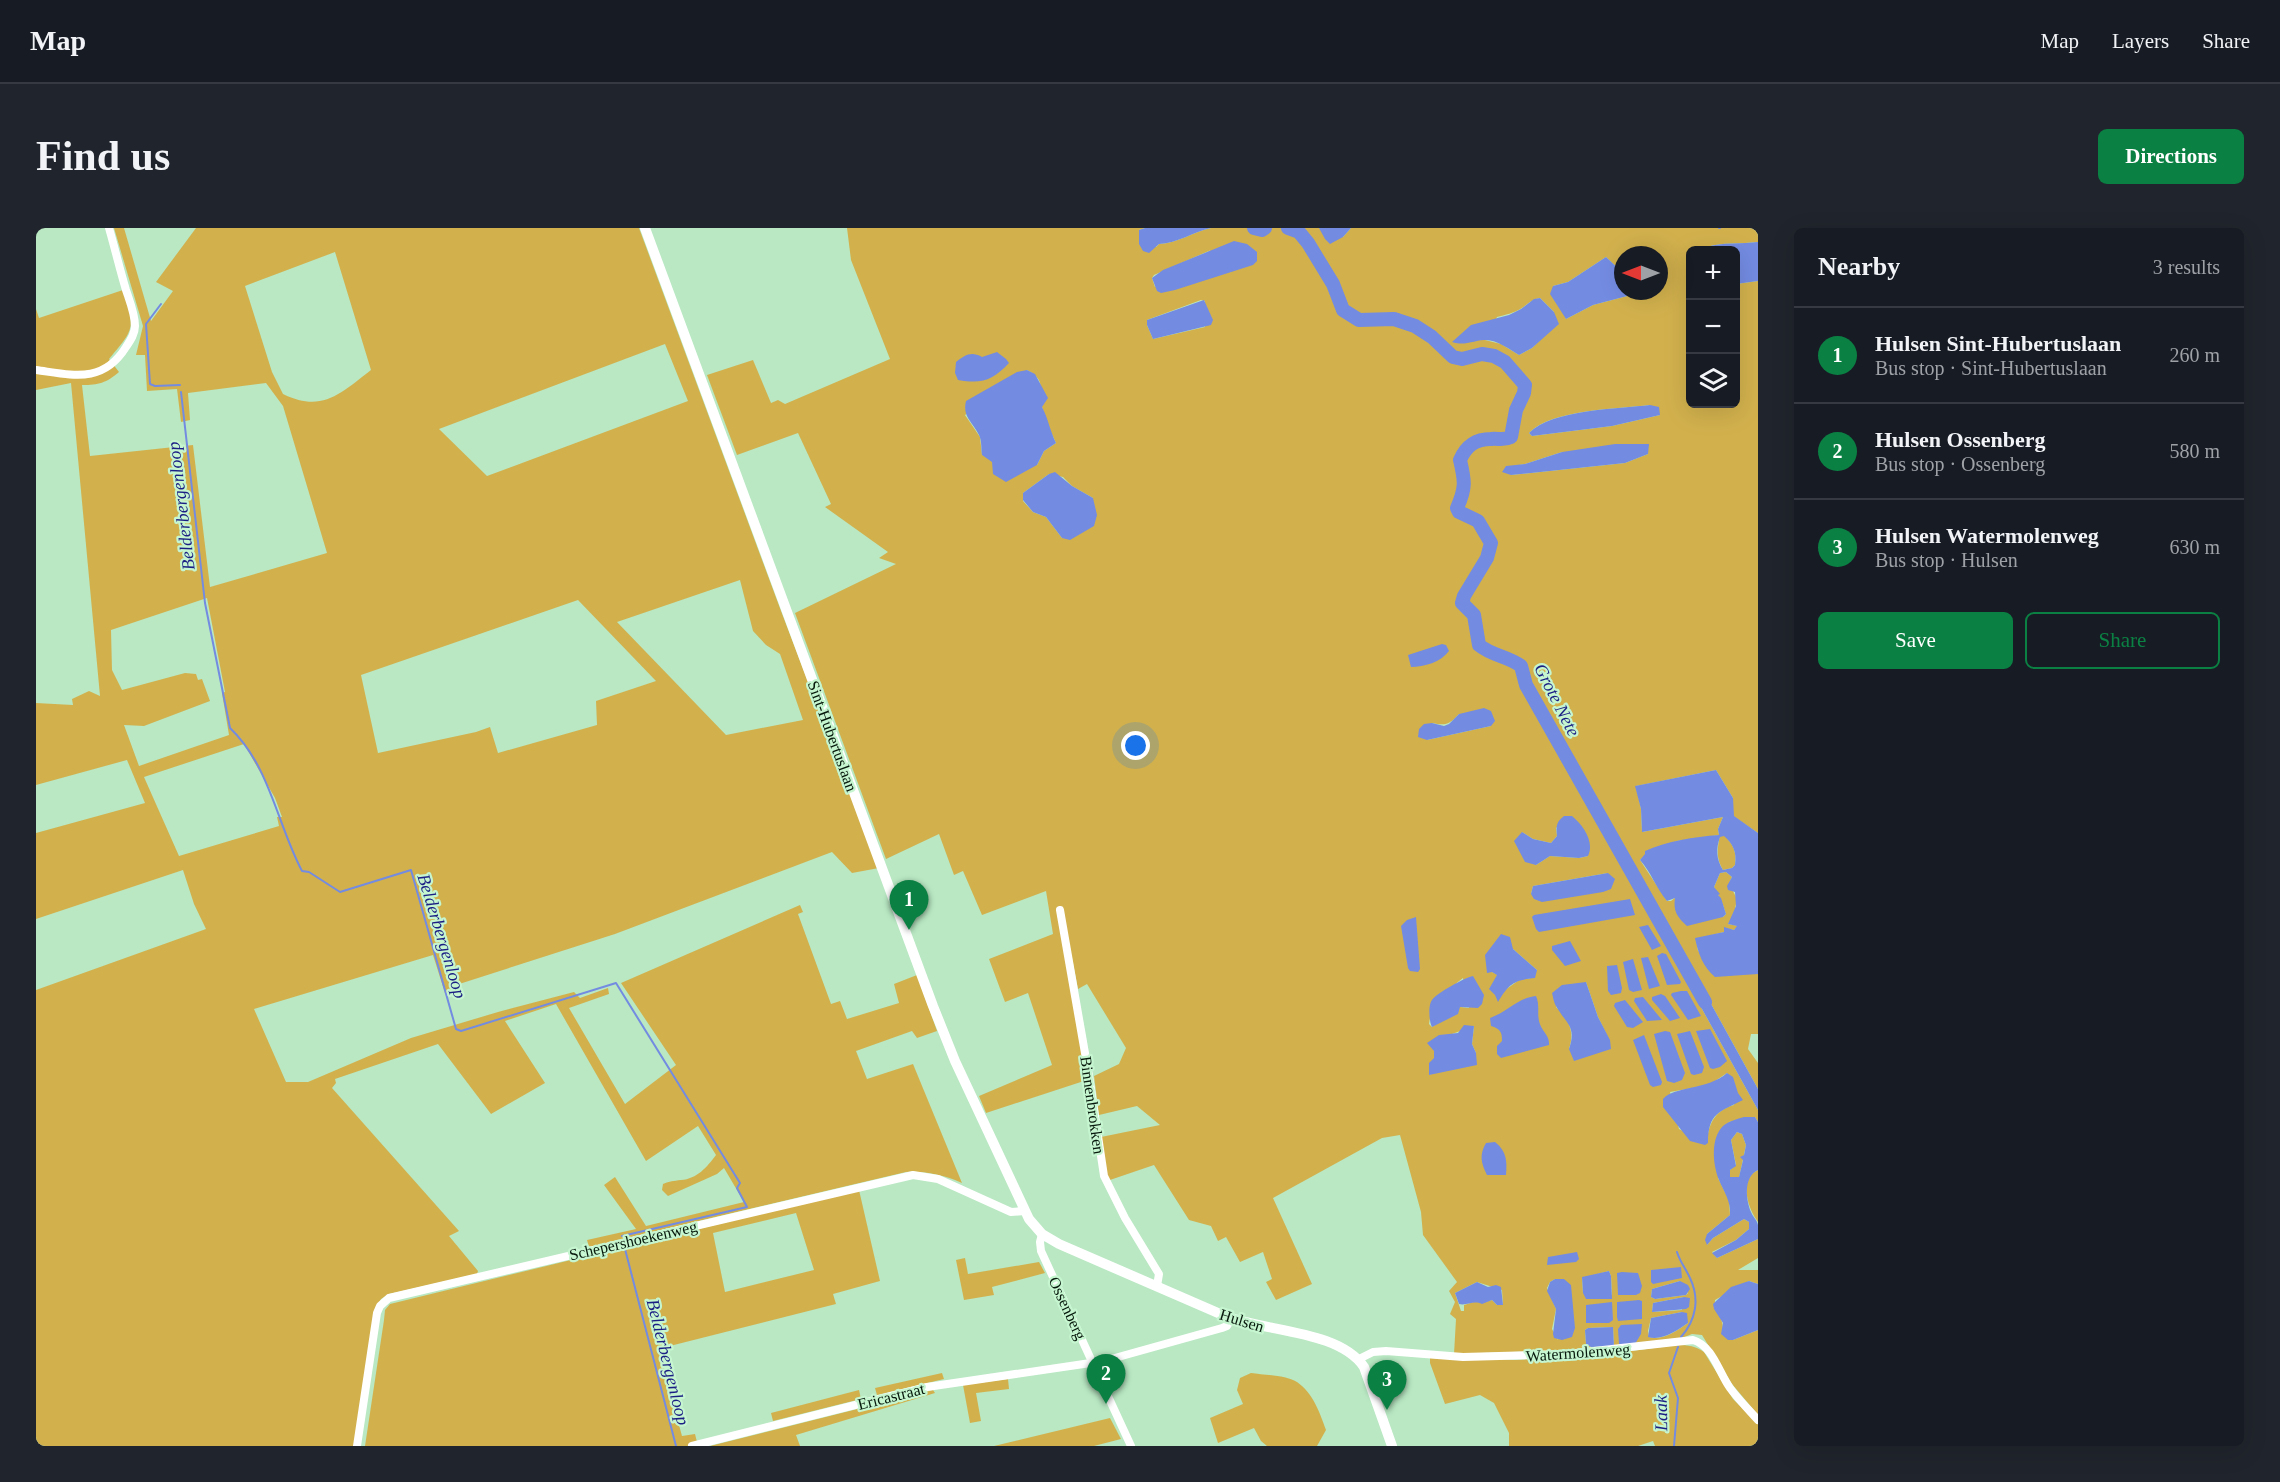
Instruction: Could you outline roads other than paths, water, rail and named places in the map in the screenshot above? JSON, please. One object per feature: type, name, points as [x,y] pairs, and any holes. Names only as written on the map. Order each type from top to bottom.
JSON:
[{"type":"street","points":[[36,370],[76,375],[101,372],[111,366],[123,353],[132,337],[136,328],[133,313],[109,228]]},
{"type":"street","name":"Sint-Hubertuslaan","points":[[645,228],[933,1006],[955,1061],[1024,1211],[1042,1234]]},
{"type":"street","name":"Binnenbrokken","points":[[1060,910],[1104,1176],[1125,1218],[1158,1272],[1160,1279],[1157,1286]]},
{"type":"street","name":"Schepershoekenweg","points":[[357,1446],[377,1313],[380,1306],[389,1298],[913,1175],[938,1179],[1011,1212],[1024,1211]]},
{"type":"street","name":"Hulsen","points":[[1042,1234],[1059,1244],[1232,1318],[1249,1324],[1328,1341],[1341,1346],[1359,1359]]},
{"type":"street","name":"Ossenberg","points":[[1042,1234],[1041,1251],[1131,1446]]},
{"type":"street","name":"Ericastraat","points":[[692,1446],[927,1387],[1104,1361],[1222,1328],[1227,1326],[1232,1318]]},
{"type":"street","name":"Watermolenweg","points":[[1359,1359],[1386,1351],[1463,1357],[1567,1354],[1693,1340],[1700,1342],[1706,1348],[1730,1388],[1758,1420]]},
{"type":"street","points":[[1359,1359],[1367,1374],[1392,1446]]},
{"type":"water","points":[[1145,228],[1211,228],[1173,242],[1159,244],[1149,253],[1143,251],[1139,244],[1139,230]]},
{"type":"water","points":[[1319,228],[1351,228],[1343,237],[1330,244]]},
{"type":"water","points":[[1234,241],[1247,244],[1257,252],[1257,261],[1253,265],[1175,290],[1161,293],[1157,291],[1152,278],[1163,270]]},
{"type":"water","points":[[1758,242],[1758,281],[1740,283],[1740,246],[1711,246]]},
{"type":"water","points":[[1606,257],[1614,265],[1614,299],[1593,305],[1566,319],[1550,294],[1553,286],[1568,282]]},
{"type":"water","points":[[1540,298],[1554,312],[1559,324],[1532,348],[1519,355],[1489,340],[1452,342],[1471,325],[1509,315],[1534,299]]},
{"type":"water","points":[[1204,300],[1213,320],[1211,325],[1153,339],[1147,320]]},
{"type":"water","points":[[997,352],[1009,363],[997,374],[986,380],[974,382],[958,380],[955,373],[956,362],[968,355],[975,354],[982,357]]},
{"type":"water","points":[[1027,370],[1035,374],[1048,398],[1042,407],[1056,443],[1044,451],[1037,465],[1006,482],[993,474],[992,462],[982,455],[980,437],[969,419],[965,407],[966,401],[1017,372]]},
{"type":"water","points":[[1650,405],[1659,407],[1660,415],[1612,426],[1532,436],[1529,433],[1540,425],[1569,415]]},
{"type":"water","points":[[1615,444],[1649,444],[1648,454],[1625,463],[1511,475],[1502,472],[1506,466],[1525,464],[1562,452]]},
{"type":"water","points":[[1055,472],[1072,486],[1093,498],[1097,515],[1094,526],[1070,540],[1062,538],[1046,517],[1033,512],[1023,500],[1023,493]]},
{"type":"water","points":[[1442,644],[1446,645],[1449,651],[1442,658],[1427,665],[1411,667],[1408,655]]},
{"type":"water","points":[[1484,708],[1491,711],[1495,721],[1491,726],[1427,740],[1418,737],[1419,729],[1424,724],[1444,726],[1459,714]]},
{"type":"water","points":[[1716,770],[1733,798],[1734,816],[1758,833],[1758,974],[1715,977],[1704,964],[1696,944],[1695,938],[1724,932],[1724,927],[1734,930],[1737,926],[1728,924],[1736,906],[1735,892],[1728,890],[1727,886],[1732,877],[1726,872],[1720,873],[1714,887],[1720,894],[1718,895],[1726,914],[1723,917],[1687,926],[1676,913],[1675,898],[1667,901],[1640,860],[1645,851],[1663,845],[1690,838],[1719,835],[1718,829],[1723,817],[1642,832],[1641,809],[1635,786]],"holes":[[[1724,836],[1735,852],[1735,865],[1723,870],[1717,854],[1720,837]]]},
{"type":"water","points":[[1587,791],[1697,987],[1710,1002],[1758,1089],[1758,1110],[1635,888]]},
{"type":"water","points":[[1564,816],[1572,816],[1584,829],[1590,845],[1588,856],[1579,858],[1550,856],[1536,865],[1525,862],[1514,841],[1522,832],[1533,839],[1551,843],[1557,836],[1558,823]]},
{"type":"water","points":[[1608,873],[1615,879],[1611,889],[1603,892],[1542,902],[1534,899],[1531,894],[1533,886]]},
{"type":"water","points":[[1630,899],[1635,915],[1539,932],[1532,917],[1534,915]]},
{"type":"water","points":[[1416,917],[1420,969],[1418,972],[1410,971],[1408,968],[1401,926],[1407,920]]},
{"type":"water","points":[[1648,925],[1661,946],[1652,950],[1639,927]]},
{"type":"water","points":[[1501,934],[1510,937],[1513,949],[1537,970],[1535,978],[1513,984],[1498,1002],[1489,989],[1497,975],[1492,972],[1487,973],[1485,955]]},
{"type":"water","points":[[1570,941],[1581,961],[1565,966],[1552,950],[1552,946]]},
{"type":"water","points":[[1662,953],[1666,954],[1680,984],[1667,985],[1657,956]]},
{"type":"water","points":[[1648,957],[1660,986],[1649,989],[1641,958]]},
{"type":"water","points":[[1633,959],[1642,990],[1633,992],[1629,990],[1623,962]]},
{"type":"water","points":[[1617,965],[1621,993],[1611,995],[1608,991],[1607,966]]},
{"type":"water","points":[[1473,976],[1484,995],[1482,1004],[1478,1008],[1460,1007],[1458,1014],[1432,1027],[1429,1014],[1432,1000],[1451,986]]},
{"type":"water","points":[[1586,982],[1598,1017],[1610,1040],[1611,1049],[1574,1061],[1569,1049],[1571,1030],[1555,1005],[1552,993],[1562,985]]},
{"type":"water","points":[[1687,991],[1701,1016],[1688,1020],[1671,995]]},
{"type":"water","points":[[1661,994],[1665,996],[1680,1018],[1670,1021],[1652,1000],[1652,997]]},
{"type":"water","points":[[1536,996],[1539,1021],[1549,1045],[1501,1058],[1497,1054],[1497,1046],[1502,1041],[1502,1035],[1498,1029],[1491,1026],[1490,1018],[1523,999]]},
{"type":"water","points":[[1643,997],[1662,1020],[1647,1021],[1634,1001],[1635,998]]},
{"type":"water","points":[[1625,1000],[1643,1022],[1633,1028],[1627,1027],[1614,1006],[1615,1003]]},
{"type":"water","points":[[1464,1025],[1474,1026],[1472,1044],[1476,1053],[1477,1065],[1429,1075],[1429,1063],[1434,1058],[1434,1051],[1427,1043],[1439,1035],[1458,1033]]},
{"type":"water","points":[[1710,1029],[1727,1061],[1713,1069],[1710,1068],[1696,1031]]},
{"type":"water","points":[[1690,1031],[1704,1067],[1702,1073],[1694,1075],[1691,1074],[1677,1034]]},
{"type":"water","points":[[1670,1032],[1685,1073],[1682,1080],[1674,1083],[1667,1081],[1654,1034]]},
{"type":"water","points":[[1644,1035],[1662,1082],[1661,1085],[1653,1087],[1650,1085],[1633,1040]]},
{"type":"water","points":[[1727,1073],[1733,1077],[1743,1100],[1717,1114],[1710,1125],[1708,1143],[1705,1145],[1690,1141],[1663,1107],[1663,1099],[1675,1092],[1711,1082]]},
{"type":"water","points":[[1755,1117],[1758,1122],[1758,1170],[1750,1178],[1747,1195],[1749,1207],[1758,1225],[1758,1239],[1717,1258],[1712,1253],[1736,1240],[1749,1229],[1749,1222],[1744,1219],[1713,1238],[1707,1245],[1705,1240],[1707,1234],[1730,1215],[1728,1201],[1715,1167],[1716,1138],[1723,1126],[1730,1121]],"holes":[[[1737,1132],[1742,1134],[1746,1145],[1744,1155],[1740,1157],[1743,1160],[1739,1177],[1730,1177],[1730,1170],[1736,1166],[1731,1140]]]},
{"type":"water","points":[[1495,1142],[1502,1149],[1505,1157],[1506,1175],[1487,1175],[1483,1167],[1484,1147],[1486,1143]]},
{"type":"water","points":[[1577,1252],[1579,1259],[1576,1262],[1547,1265],[1548,1257]]},
{"type":"water","points":[[1681,1267],[1682,1278],[1653,1284],[1651,1282],[1651,1270]]},
{"type":"water","points":[[1609,1271],[1612,1299],[1586,1299],[1583,1293],[1582,1277]]},
{"type":"water","points":[[1617,1273],[1638,1273],[1642,1286],[1640,1293],[1618,1295]]},
{"type":"water","points":[[1555,1279],[1564,1279],[1571,1285],[1575,1328],[1572,1337],[1562,1340],[1554,1338],[1556,1309],[1547,1291],[1550,1282]]},
{"type":"water","points":[[1680,1281],[1688,1285],[1690,1289],[1686,1295],[1655,1299],[1651,1297],[1652,1289]]},
{"type":"water","points":[[1749,1281],[1758,1284],[1758,1330],[1728,1340],[1721,1334],[1723,1323],[1713,1304],[1731,1287]]},
{"type":"water","points":[[1477,1282],[1488,1287],[1496,1285],[1501,1287],[1503,1305],[1497,1305],[1492,1300],[1482,1304],[1459,1304],[1455,1293]]},
{"type":"water","points":[[1690,1298],[1689,1307],[1686,1309],[1652,1312],[1653,1303]]},
{"type":"water","points":[[1642,1301],[1642,1319],[1618,1321],[1617,1302]]},
{"type":"water","points":[[1612,1302],[1613,1320],[1609,1323],[1586,1323],[1586,1305]]},
{"type":"water","points":[[1687,1313],[1688,1323],[1664,1336],[1648,1337],[1651,1318]]},
{"type":"water","points":[[1642,1324],[1641,1334],[1635,1344],[1619,1344],[1618,1329],[1621,1325]]},
{"type":"water","points":[[1613,1327],[1614,1346],[1591,1347],[1586,1344],[1585,1330],[1588,1328]]},
{"type":"waterway","name":"Grote Nete","points":[[1254,228],[1262,230],[1265,228]]},
{"type":"waterway","name":"Grote Nete","points":[[1288,228],[1299,232],[1308,243],[1333,284],[1343,310],[1359,320],[1394,319],[1415,326],[1432,337],[1453,357],[1462,359],[1482,354],[1494,356],[1505,362],[1525,385],[1516,410],[1511,437],[1476,442],[1468,447],[1460,460],[1464,484],[1457,508],[1459,512],[1478,521],[1491,543],[1487,558],[1462,603],[1474,615],[1479,645],[1521,666],[1526,685],[1705,1002]]},
{"type":"waterway","name":"Belderbergenloop","points":[[161,304],[146,324],[150,384],[155,386],[180,385]]},
{"type":"waterway","name":"Belderbergenloop","points":[[181,392],[205,603],[230,728],[255,760],[302,871],[309,872],[340,892],[411,870],[456,1029],[461,1031],[616,983],[740,1183],[737,1188],[747,1207],[622,1236]]},
{"type":"waterway","name":"Belderbergenloop","points":[[625,1249],[676,1446]]},
{"type":"waterway","name":"Laak","points":[[1677,1252],[1690,1278],[1696,1301],[1690,1324],[1681,1337]]},
{"type":"waterway","name":"Laak","points":[[1674,1446],[1678,1398],[1669,1373],[1678,1347]]},
{"type":"place","name":"Hulsen Sint-Hubertuslaan","points":[[909,930]]},
{"type":"place","name":"Hulsen Ossenberg","points":[[1106,1404]]},
{"type":"place","name":"Hulsen Watermolenweg","points":[[1387,1410]]}]
